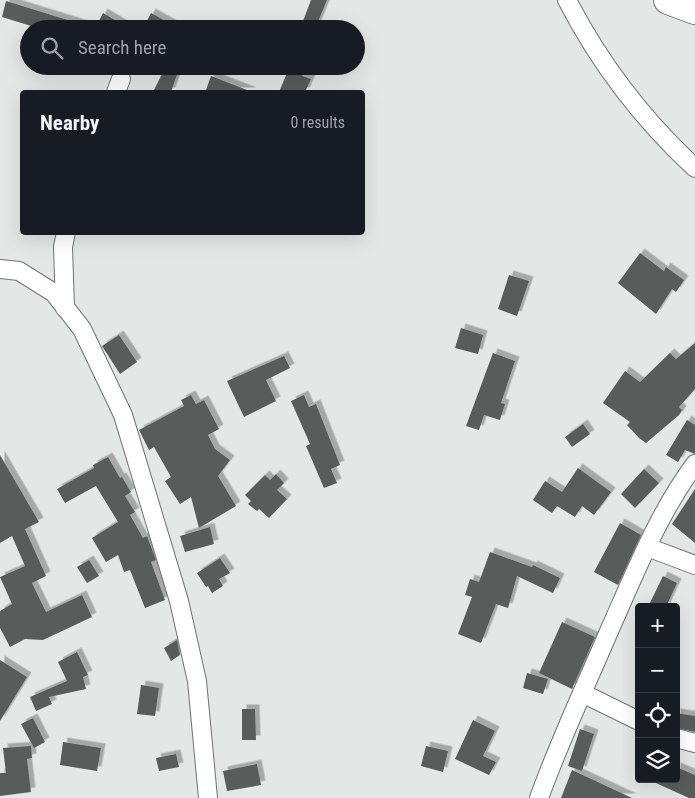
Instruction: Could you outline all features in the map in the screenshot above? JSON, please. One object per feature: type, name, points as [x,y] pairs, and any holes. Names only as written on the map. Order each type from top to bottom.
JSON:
[{"type":"highway","points":[[668,0],[695,10]]},
{"type":"street","points":[[566,0],[584,33],[616,82],[670,145],[695,168]]},
{"type":"street","points":[[65,235],[63,247],[66,308]]},
{"type":"street","points":[[0,269],[18,271],[54,293],[82,329],[123,415],[179,601],[197,681],[208,798]]},
{"type":"street","points":[[539,798],[558,748],[647,547],[678,487],[695,464]]},
{"type":"street","points":[[647,547],[695,565]]},
{"type":"street","points":[[582,693],[635,719]]},
{"type":"street","points":[[680,739],[695,743]]},
{"type":"building","points":[[311,0],[327,0],[319,20],[303,20]]},
{"type":"building","points":[[6,1],[68,20],[20,20],[20,23],[2,17]]},
{"type":"building","points":[[103,13],[115,20],[100,20]]},
{"type":"building","points":[[151,13],[164,20],[148,20]]},
{"type":"building","points":[[162,75],[177,75],[172,90],[154,90]]},
{"type":"building","points":[[286,75],[302,75],[311,79],[306,90],[280,90]]},
{"type":"building","points":[[211,76],[247,90],[206,90]]},
{"type":"building","points":[[640,253],[664,271],[666,267],[684,280],[676,292],[672,289],[656,314],[618,283]]},
{"type":"building","points":[[509,275],[529,281],[517,316],[498,309]]},
{"type":"building","points":[[461,328],[483,335],[478,354],[455,348]]},
{"type":"building","points":[[119,335],[137,362],[120,374],[102,346]]},
{"type":"building","points":[[695,343],[695,389],[679,407],[682,410],[679,415],[646,443],[627,425],[630,422],[603,403],[625,371],[640,382],[670,353],[676,359]]},
{"type":"building","points":[[493,353],[515,361],[501,403],[505,404],[500,420],[484,415],[479,430],[466,426]]},
{"type":"building","points":[[284,356],[290,368],[266,380],[276,401],[244,417],[227,381]]},
{"type":"building","points":[[191,395],[196,404],[204,400],[219,429],[208,435],[215,449],[230,460],[218,476],[236,506],[199,528],[191,497],[180,504],[165,481],[171,477],[154,447],[149,450],[139,430],[184,406],[181,400]]},
{"type":"building","points":[[304,395],[309,407],[316,404],[340,465],[331,469],[337,483],[324,488],[306,446],[310,444],[291,401]]},
{"type":"building","points":[[687,420],[695,425],[695,454],[685,450],[678,462],[666,455]]},
{"type":"building","points":[[583,424],[590,434],[572,447],[565,437]]},
{"type":"building","points":[[0,455],[39,522],[25,529],[46,576],[32,583],[46,612],[82,595],[92,617],[43,640],[25,639],[10,647],[0,628],[0,611],[12,604],[0,577],[25,566],[12,536],[0,543]]},
{"type":"building","points":[[108,457],[120,478],[122,477],[131,492],[125,496],[135,512],[130,515],[143,538],[147,536],[156,560],[151,562],[165,600],[145,608],[130,570],[124,572],[118,555],[106,562],[92,538],[118,522],[96,486],[65,503],[57,489],[94,468],[93,465]]},
{"type":"building","points":[[578,468],[611,492],[594,515],[582,506],[575,517],[557,506],[552,513],[533,500],[545,481],[562,492]]},
{"type":"building","points":[[644,469],[659,483],[635,508],[621,494]]},
{"type":"building","points":[[276,474],[284,483],[277,490],[287,499],[269,518],[259,509],[257,511],[248,504],[251,501],[245,495],[265,475],[270,480]]},
{"type":"building","points":[[695,489],[695,543],[672,524]]},
{"type":"building","points":[[620,523],[641,535],[618,585],[594,572]]},
{"type":"building","points":[[210,527],[214,544],[185,552],[180,536]]},
{"type":"building","points":[[490,552],[532,567],[533,565],[560,578],[553,593],[517,576],[508,608],[496,604],[481,643],[458,634],[472,597],[465,595],[470,579],[479,582]]},
{"type":"building","points":[[220,558],[230,573],[219,579],[223,586],[212,593],[197,573]]},
{"type":"building","points":[[89,560],[99,576],[87,583],[77,567]]},
{"type":"building","points":[[663,576],[677,583],[668,603],[650,603]]},
{"type":"building","points":[[562,622],[595,637],[572,689],[539,673]]},
{"type":"building","points":[[177,640],[180,655],[171,661],[164,648]]},
{"type":"building","points":[[77,652],[88,675],[83,677],[86,689],[49,697],[52,704],[36,711],[30,697],[67,681],[58,662]]},
{"type":"building","points":[[0,660],[27,677],[0,721]]},
{"type":"building","points":[[527,673],[548,679],[543,694],[523,688]]},
{"type":"building","points":[[141,685],[159,688],[155,716],[137,714]]},
{"type":"building","points":[[242,709],[255,709],[256,740],[242,740]]},
{"type":"building","points":[[680,714],[695,716],[695,732],[680,729]]},
{"type":"building","points":[[33,718],[45,742],[34,748],[21,724]]},
{"type":"building","points":[[473,720],[495,731],[483,756],[496,762],[489,775],[455,759]]},
{"type":"building","points":[[580,729],[594,734],[582,771],[568,766]]},
{"type":"building","points":[[63,742],[101,748],[97,771],[60,765]]},
{"type":"building","points":[[31,746],[32,758],[27,759],[31,792],[0,796],[0,773],[6,773],[3,748]]},
{"type":"building","points":[[426,746],[448,751],[443,772],[421,766]]},
{"type":"building","points":[[176,754],[179,767],[159,771],[156,758]]},
{"type":"building","points":[[257,764],[261,785],[227,791],[223,771]]},
{"type":"building","points":[[680,769],[695,775],[695,798],[689,798],[656,783],[680,783]]},
{"type":"building","points":[[572,770],[632,798],[561,798]]}]
